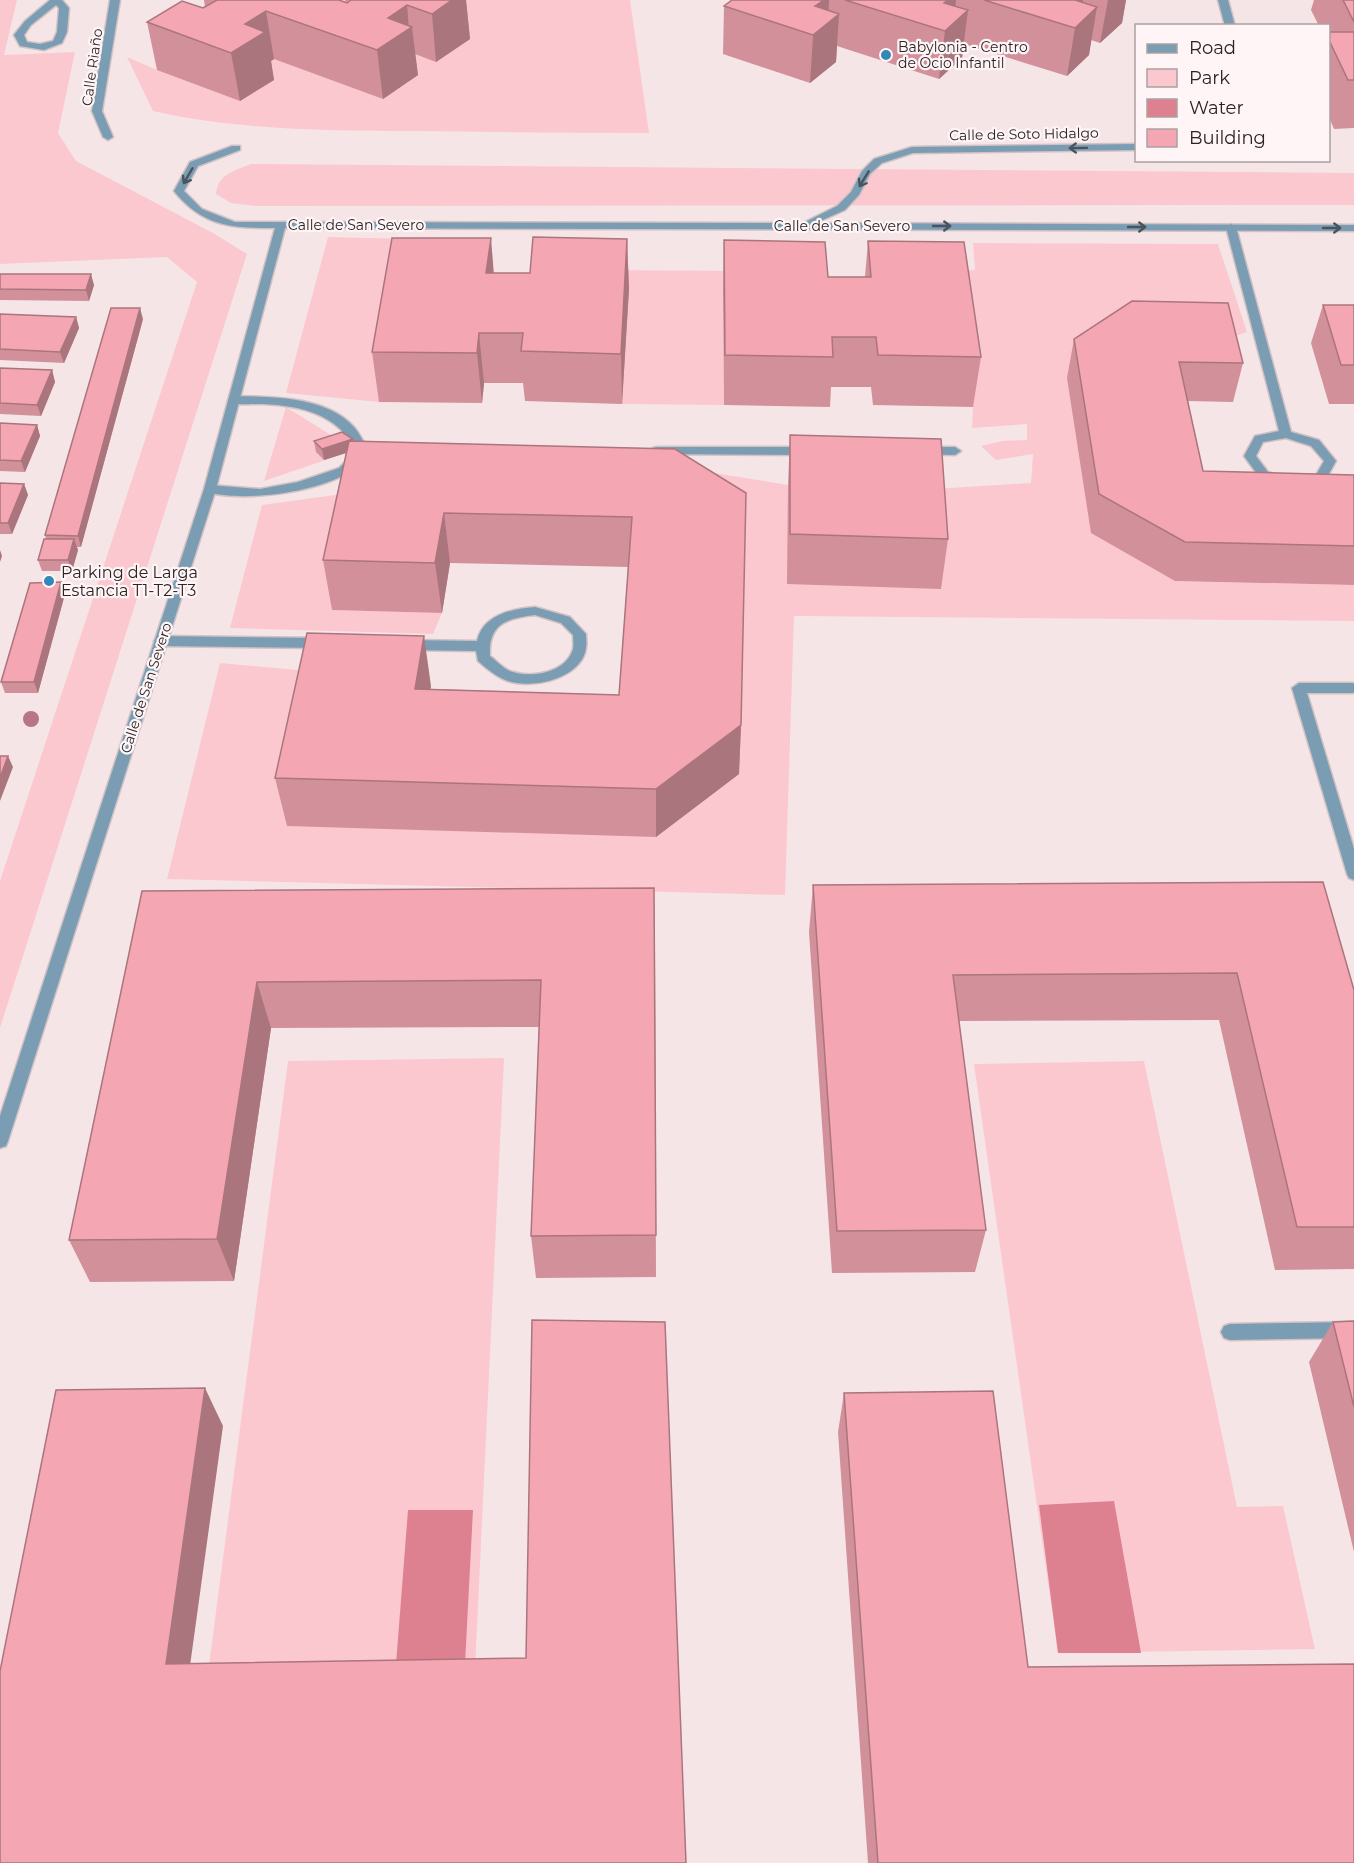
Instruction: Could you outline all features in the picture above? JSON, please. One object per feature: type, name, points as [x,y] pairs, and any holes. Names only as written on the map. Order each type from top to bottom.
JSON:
[{"type":"street","points":[[56,0],[64,8],[62,32],[57,43],[49,47],[37,48],[23,44],[19,35],[28,23],[56,0]]},
{"type":"street","name":"Calle Riaño","points":[[108,137],[97,111],[115,0]]},
{"type":"street","points":[[1223,0],[1229,24]]},
{"type":"street","name":"Calle de Soto Hidalgo","points":[[800,226],[841,208],[855,193],[866,173],[878,162],[912,150],[1135,147]]},
{"type":"street","points":[[236,148],[194,164],[179,191],[198,211],[234,225],[281,225]]},
{"type":"street","name":"Calle de San Severo","points":[[0,1141],[210,489],[281,225],[1354,228]]},
{"type":"street","points":[[1231,228],[1286,434]]},
{"type":"street","points":[[210,489],[260,493],[300,486],[343,471],[369,450],[349,429],[324,412],[286,401],[234,400]]},
{"type":"street","points":[[1286,434],[1315,443],[1330,461],[1322,478],[1294,484],[1264,475],[1250,456],[1259,439],[1286,434]]},
{"type":"street","points":[[647,451],[825,451]]},
{"type":"street","points":[[907,451],[955,451]]},
{"type":"street","points":[[535,611],[564,618],[575,627],[581,637],[581,649],[576,660],[566,670],[552,676],[527,680],[503,675],[491,667],[483,658],[482,645],[485,634],[505,617],[535,611]]},
{"type":"street","points":[[161,641],[342,644]]},
{"type":"street","points":[[388,644],[482,645]]},
{"type":"street","points":[[1354,688],[1299,688],[1354,874]]},
{"type":"street","points":[[1230,1332],[1354,1330]]},
{"type":"green space","points":[[0,0],[17,0],[4,55],[75,52],[58,133],[76,161],[213,233],[247,254],[0,1028],[0,881],[197,282],[167,257],[0,264]]},
{"type":"green space","points":[[224,0],[630,0],[649,133],[314,130],[249,126],[153,111],[127,57],[157,70]]},
{"type":"green space","points":[[251,164],[1354,173],[1354,205],[256,206],[231,203],[216,194],[217,187],[223,178]]},
{"type":"green space","points":[[328,237],[410,239],[398,288],[379,402],[286,393]]},
{"type":"green space","points":[[973,243],[1218,244],[1247,332],[1218,342],[1123,340],[1175,581],[1354,585],[1354,621],[794,616],[785,895],[167,879],[220,663],[319,672],[656,837],[739,774],[744,544],[702,471],[788,485],[934,489],[1031,483],[1033,454],[996,460],[981,446],[1002,441],[1027,440],[1027,424],[972,428],[973,407],[933,271],[975,270]]},
{"type":"green space","points":[[603,270],[750,271],[723,290],[724,405],[622,404],[629,289]]},
{"type":"green space","points":[[286,407],[355,450],[264,481]]},
{"type":"green space","points":[[357,492],[333,610],[442,613],[433,634],[230,628],[262,505]]},
{"type":"green space","points":[[504,1058],[475,1669],[208,1673],[288,1061]]},
{"type":"green space","points":[[1144,1061],[1237,1507],[1283,1506],[1315,1649],[1058,1653],[974,1064]]},
{"type":"water","points":[[1114,1501],[1141,1653],[1058,1653],[1039,1505]]},
{"type":"water","points":[[408,1510],[473,1510],[465,1664],[396,1664]]},
{"type":"building","points":[[217,0],[339,0],[347,3],[351,0],[452,0],[432,14],[407,5],[388,18],[412,27],[377,50],[266,11],[245,24],[265,32],[231,53],[147,22],[182,1],[203,8]]},
{"type":"building","points":[[732,0],[824,0],[815,6],[839,14],[813,35],[724,6]]},
{"type":"building","points":[[845,0],[948,0],[944,3],[968,10],[945,31]]},
{"type":"building","points":[[984,0],[1075,0],[1097,7],[1075,28]]},
{"type":"building","points":[[1343,0],[1354,0],[1354,22]]},
{"type":"building","points":[[1330,32],[1354,32],[1354,80],[1348,80],[1330,42]]},
{"type":"building","points":[[533,237],[627,239],[621,354],[521,351],[523,333],[479,333],[477,353],[372,352],[392,238],[491,238],[486,273],[530,273]]},
{"type":"building","points":[[724,240],[825,242],[828,277],[871,277],[868,241],[964,242],[981,357],[878,355],[876,337],[832,337],[833,357],[725,355]]},
{"type":"building","points":[[0,274],[91,274],[86,290],[0,289]]},
{"type":"building","points":[[1132,301],[1228,303],[1243,363],[1179,362],[1203,471],[1354,475],[1354,546],[1185,542],[1099,494],[1074,339]]},
{"type":"building","points":[[1323,305],[1354,305],[1354,365],[1341,365]]},
{"type":"building","points":[[111,308],[140,308],[78,536],[45,535]]},
{"type":"building","points":[[0,314],[76,317],[60,352],[0,349]]},
{"type":"building","points":[[0,368],[52,370],[37,405],[0,403]]},
{"type":"building","points":[[0,423],[37,425],[21,461],[0,460]]},
{"type":"building","points":[[342,432],[353,439],[322,449],[314,441]]},
{"type":"building","points":[[790,435],[941,439],[948,539],[790,534]]},
{"type":"building","points":[[349,441],[675,449],[746,493],[741,725],[656,789],[275,778],[307,633],[424,636],[415,689],[619,695],[632,517],[444,513],[435,563],[323,560]]},
{"type":"building","points":[[0,483],[24,484],[8,523],[0,523]]},
{"type":"building","points":[[44,539],[74,539],[68,560],[38,560]]},
{"type":"building","points":[[61,582],[34,682],[1,682],[30,583]]},
{"type":"building","points":[[0,756],[8,756],[0,778]]},
{"type":"building","points":[[1323,882],[1354,990],[1354,1227],[1297,1227],[1237,973],[953,975],[986,1230],[837,1231],[813,885]]},
{"type":"building","points":[[654,888],[656,1235],[531,1236],[541,980],[257,982],[217,1239],[69,1240],[142,891]]},
{"type":"building","points":[[532,1320],[665,1322],[686,1863],[0,1863],[0,1671],[56,1390],[205,1388],[166,1664],[526,1658]]},
{"type":"building","points":[[1354,1321],[1354,1407],[1333,1322]]},
{"type":"building","points":[[993,1391],[1028,1667],[1354,1664],[1354,1863],[878,1863],[844,1393]]},
{"type":"place","name":"Babylonia - Centro de Ocio Infantil","points":[[886,55]]},
{"type":"place","name":"Parking de Larga Estancia T1-T2-T3","points":[[49,581]]}]
